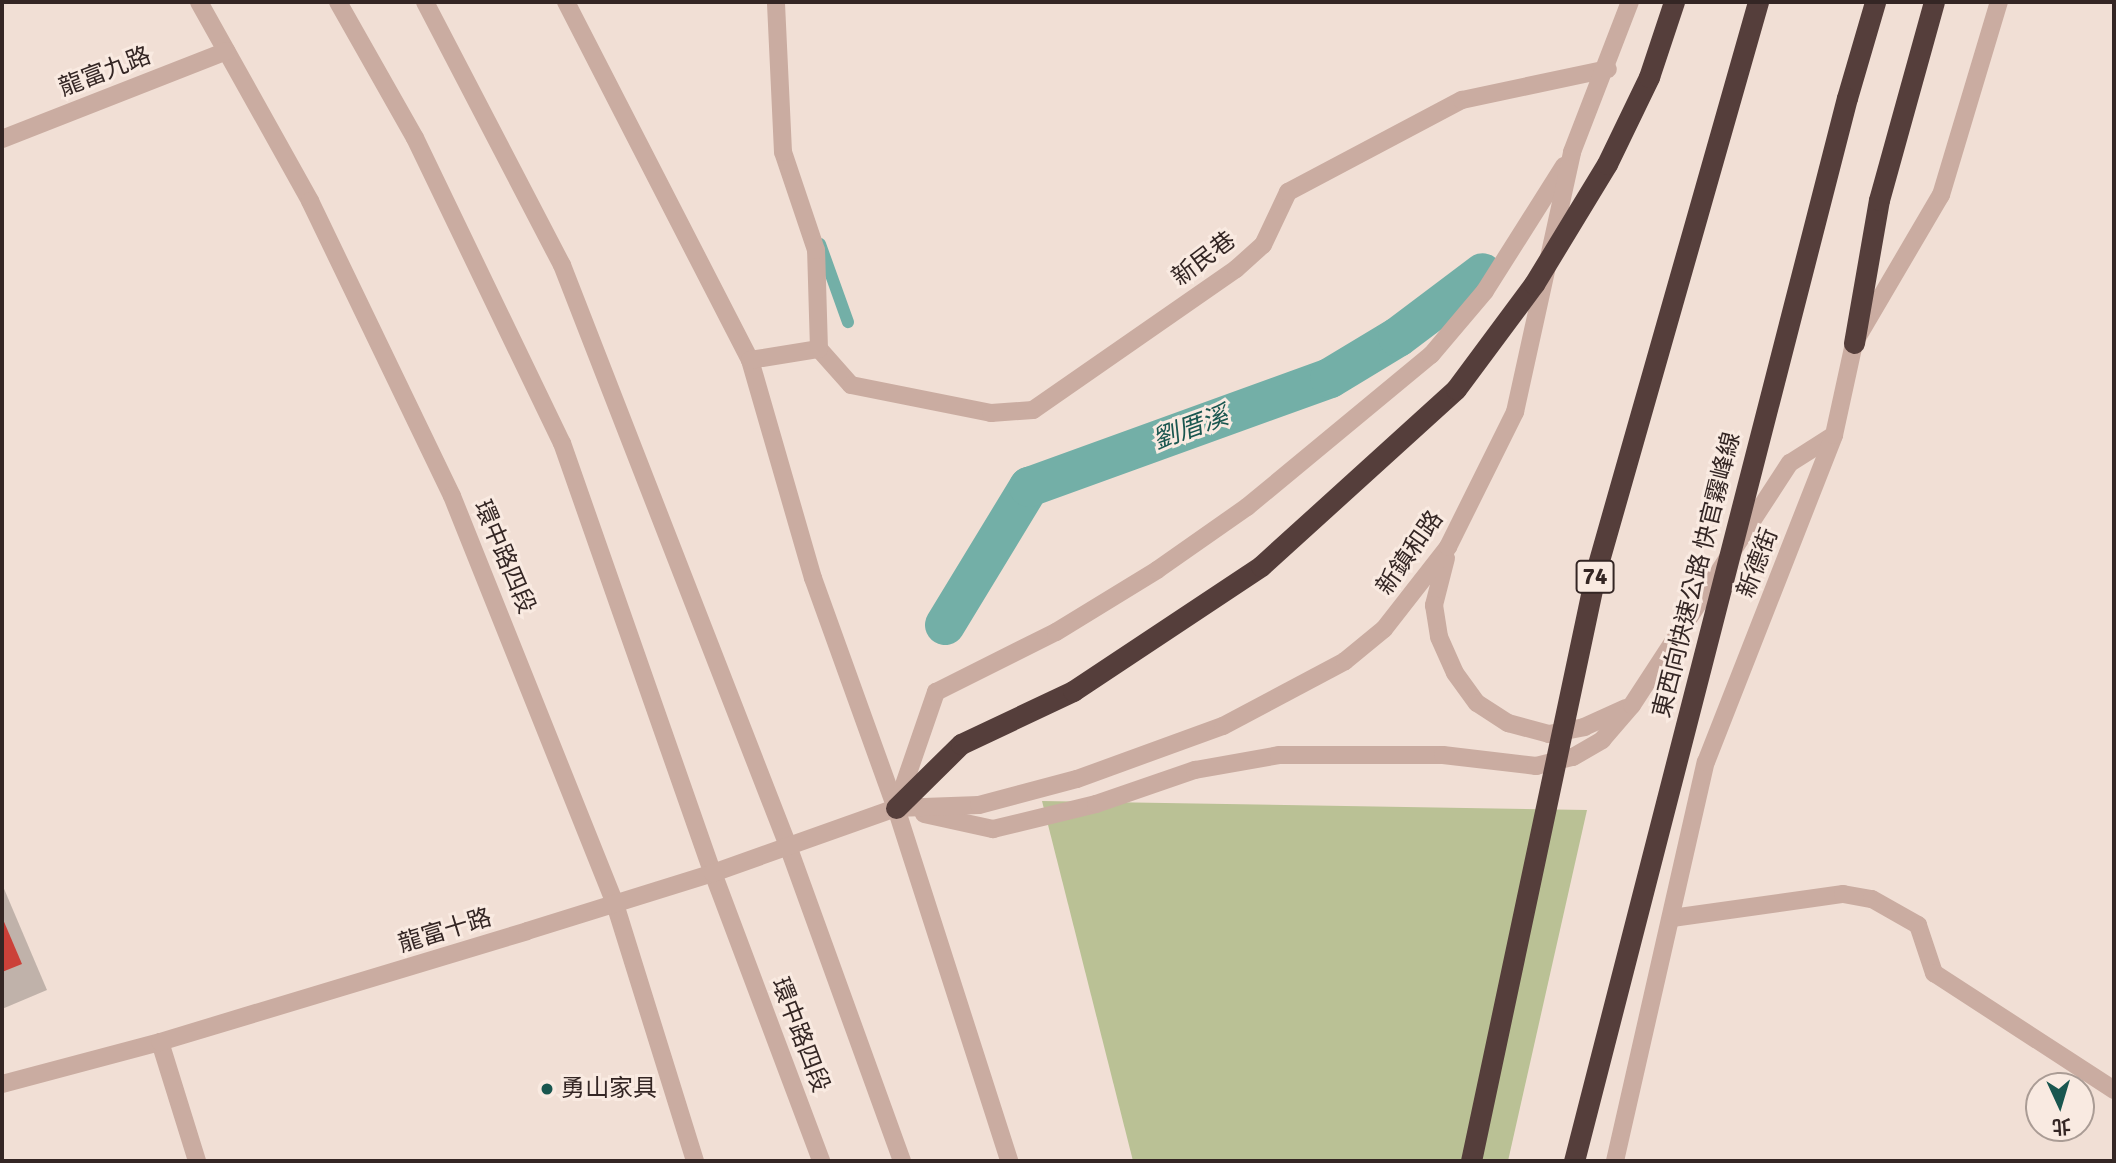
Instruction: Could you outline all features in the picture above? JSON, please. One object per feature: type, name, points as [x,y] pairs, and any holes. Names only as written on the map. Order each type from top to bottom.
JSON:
[{"type":"highway","points":[[896,808],[961,744],[1073,691],[1261,566],[1456,389],[1534,284],[1607,164],[1649,77],[1674,2]]},
{"type":"highway","name":"74","points":[[1471,1161],[1597,571],[1758,2]]},
{"type":"highway","name":"東西向快速公路 快官霧峰線","points":[[1574,1161],[1875,2]]},
{"type":"highway","points":[[1854,343],[1879,200],[1934,2]]},
{"type":"street","name":"環中路四段","points":[[199,2],[310,201],[452,496],[614,904],[695,1161]]},
{"type":"street","name":"環中路四段","points":[[338,2],[415,138],[562,443],[713,873],[821,1161]]},
{"type":"street","points":[[425,2],[562,265],[788,846],[902,1161]]},
{"type":"street","points":[[566,2],[750,360],[813,578],[896,808],[1009,1161]]},
{"type":"street","points":[[750,360],[818,349],[816,250],[783,152],[776,2]]},
{"type":"street","name":"新鎮和路","points":[[896,808],[979,805],[1077,779],[1223,726],[1345,661],[1393,618],[1448,547],[1515,412],[1572,152],[1608,68],[1630,2]]},
{"type":"street","name":"新德街","points":[[1615,1161],[1706,762],[1834,435],[1854,343],[1941,195],[1999,2]]},
{"type":"street","name":"龍富九路","points":[[2,139],[226,51]]},
{"type":"street","name":"新民巷","points":[[818,349],[851,385],[991,413],[1033,410],[1236,269],[1264,245],[1288,192],[1462,100],[1608,68]]},
{"type":"street","points":[[896,808],[936,692],[1056,632],[1157,570],[1247,507],[1431,355],[1525,234],[1572,152]]},
{"type":"street","points":[[896,808],[993,828],[1096,804],[1195,770],[1279,755],[1443,755],[1536,766],[1573,757],[1602,740],[1632,705],[1790,463],[1834,435]]},
{"type":"street","points":[[1448,547],[1434,605],[1439,637],[1455,673],[1477,703],[1508,723],[1549,734],[1584,727],[1632,705]]},
{"type":"street","name":"龍富十路","points":[[2,1084],[160,1042],[614,904],[713,873],[896,808]]},
{"type":"street","points":[[1672,918],[1843,894],[1872,899],[1918,925],[1934,973],[2114,1090]]},
{"type":"street","points":[[160,1042],[197,1161]]},
{"type":"green space","points":[[1042,801],[1587,810],[1508,1161],[1133,1161]]},
{"type":"building","points":[[2,917],[22,964],[2,972]]},
{"type":"waterway","points":[[820,244],[848,322]]},
{"type":"waterway","name":"劉厝溪","points":[[945,625],[1029,487],[1330,378],[1398,337],[1483,273]]},
{"type":"place","name":"勇山家具","points":[[547,1089]]}]
